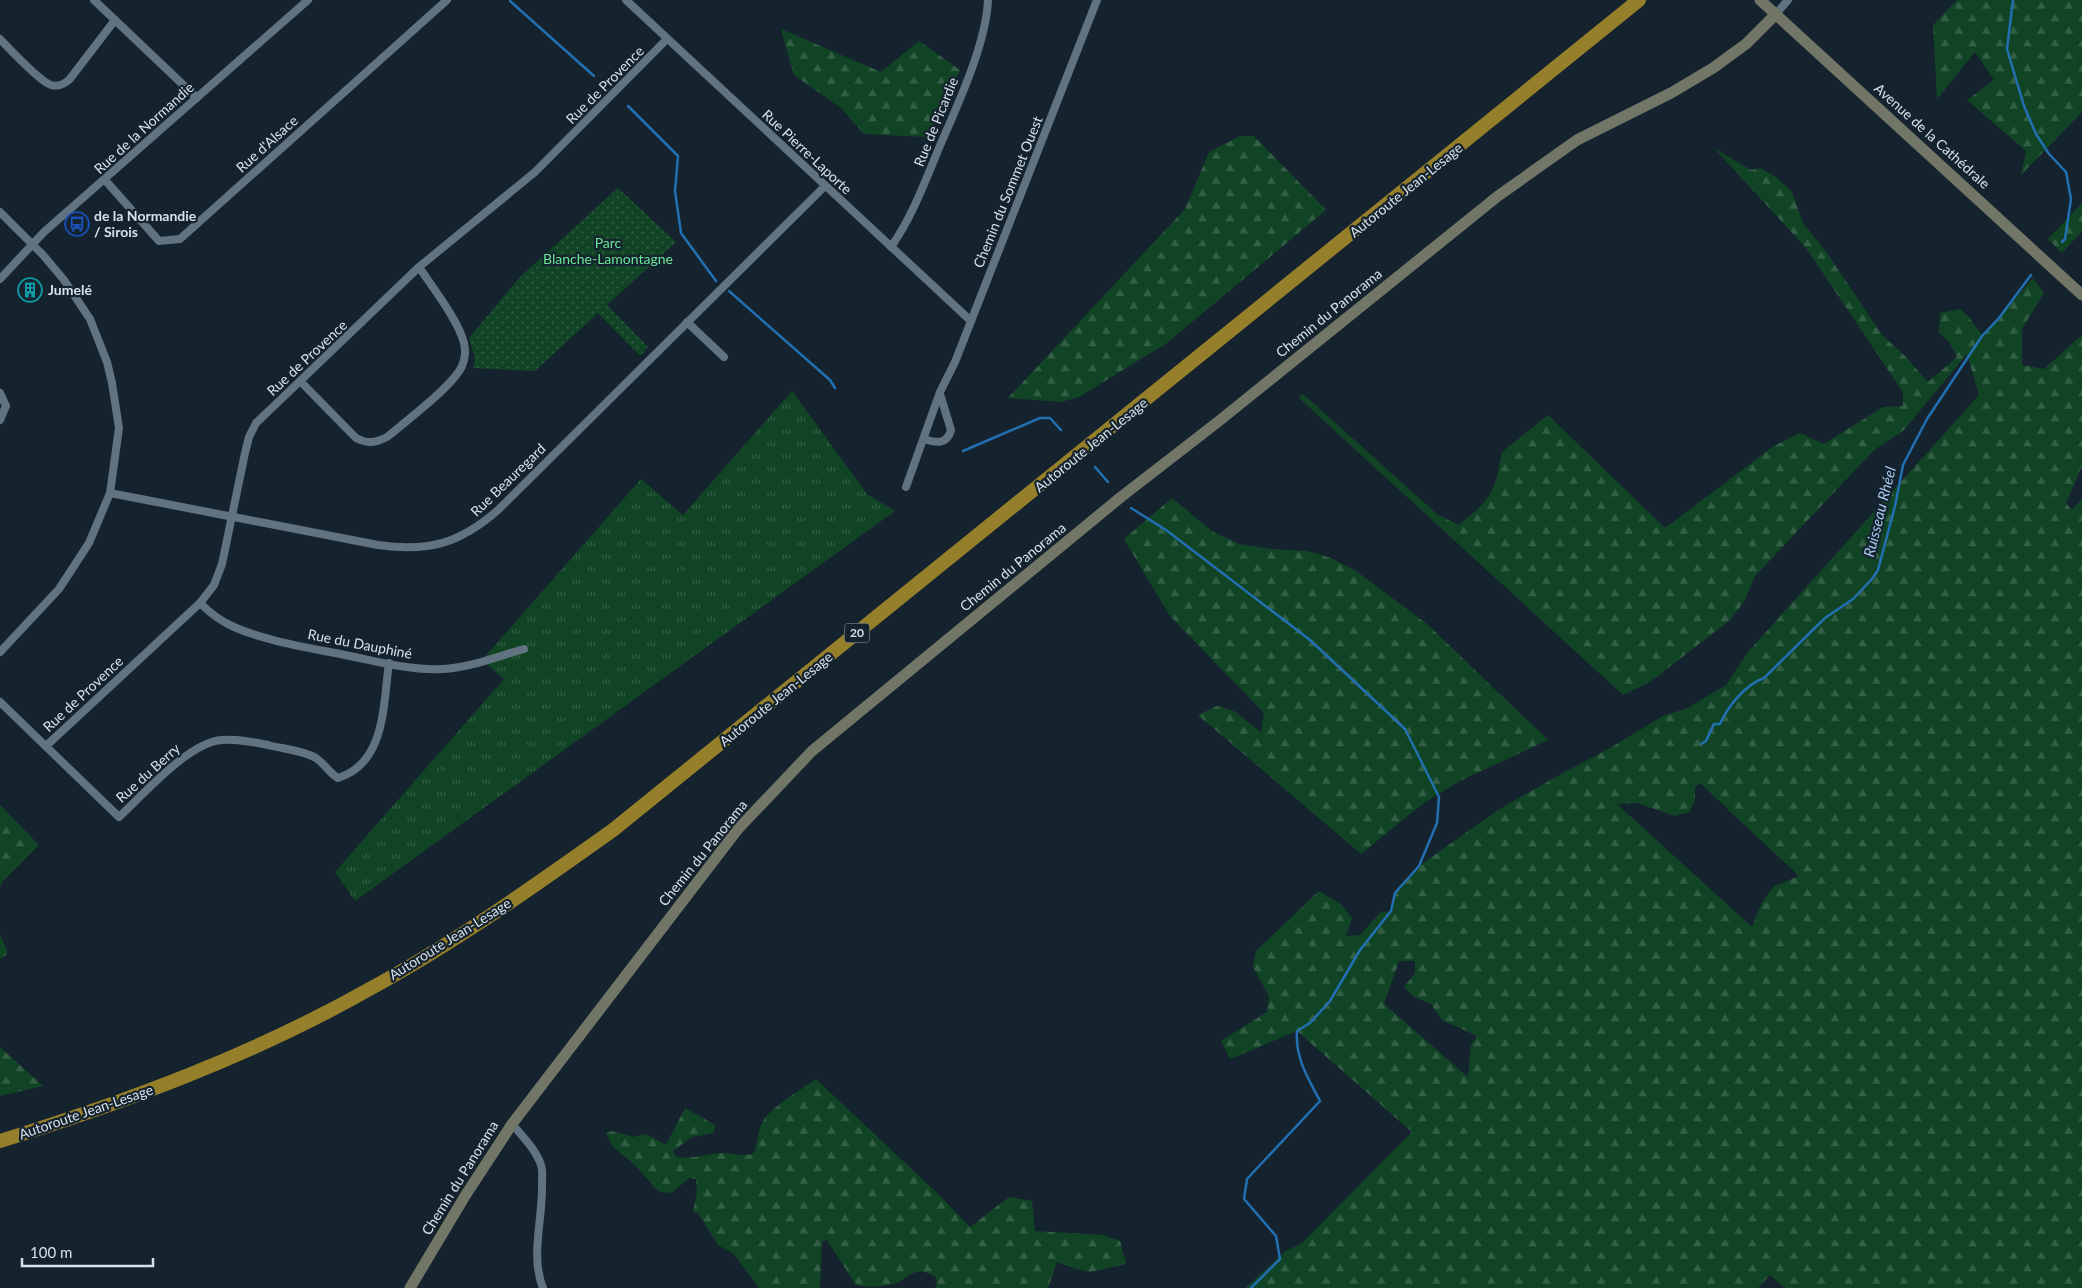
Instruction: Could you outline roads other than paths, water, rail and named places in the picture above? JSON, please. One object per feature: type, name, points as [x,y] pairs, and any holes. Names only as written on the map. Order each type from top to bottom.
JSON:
[{"type":"highway","name":"Autoroute Jean-Lesage","points":[[0,1141],[75,1118],[189,1076],[280,1036],[366,991],[480,923],[544,879],[613,830],[1639,0]]},
{"type":"street","points":[[94,0],[197,98]]},
{"type":"street","name":"Rue de la Normandie","points":[[0,279],[33,243],[308,0]]},
{"type":"street","name":"Rue d'Alsace","points":[[105,180],[160,241],[180,238],[446,0]]},
{"type":"street","name":"Rue Pierre-Laporte","points":[[626,0],[971,321]]},
{"type":"street","name":"Rue de Picardie","points":[[891,247],[909,219],[956,108],[987,21],[988,0]]},
{"type":"street","name":"Chemin du Sommet Ouest","points":[[906,487],[940,392],[955,362],[1097,0]]},
{"type":"street","name":"Avenue de la Cathédrale","points":[[1760,0],[2082,295]]},
{"type":"street","points":[[1776,14],[1788,0]]},
{"type":"street","name":"Chemin du Panorama","points":[[410,1288],[464,1196],[512,1124],[738,828],[812,750],[1113,504],[1498,196],[1577,140],[1671,93],[1713,68],[1746,44],[1776,14]]},
{"type":"street","points":[[0,39],[51,85],[62,85],[69,80],[115,20]]},
{"type":"street","name":"Rue de Provence","points":[[46,746],[200,603],[214,585],[222,564],[249,436],[256,423],[419,267],[535,172],[667,39]]},
{"type":"street","name":"Rue Beauregard","points":[[110,493],[393,547],[431,546],[458,538],[477,527],[498,510],[825,186]]},
{"type":"street","points":[[0,212],[33,243],[76,296],[93,326],[107,362],[119,428],[110,493],[88,543],[59,589],[0,652]]},
{"type":"street","points":[[301,382],[356,438],[366,442],[376,442],[387,437],[444,387],[462,368],[465,357],[464,344],[459,331],[419,267]]},
{"type":"street","points":[[687,322],[724,357]]},
{"type":"street","points":[[924,439],[937,443],[945,440],[949,435],[950,430],[940,392]]},
{"type":"street","points":[[0,393],[6,406],[0,420]]},
{"type":"street","name":"Rue du Dauphiné","points":[[200,603],[216,618],[235,628],[257,635],[389,663],[442,670],[461,667],[524,648]]},
{"type":"street","name":"Rue du Berry","points":[[46,746],[120,817],[192,750],[206,743],[221,740],[245,741],[303,753],[316,758],[328,768],[332,775],[338,778],[355,771],[371,752],[379,735],[389,663]]},
{"type":"street","points":[[0,702],[46,746]]},
{"type":"street","points":[[512,1124],[536,1154],[542,1168],[542,1207],[538,1264],[543,1288]]},
{"type":"waterway","name":"Ruisseau Rhéel","points":[[2013,0],[2007,49],[2024,106],[2036,134],[2049,154],[2066,172],[2071,199],[2065,239],[2062,242]]},
{"type":"waterway","points":[[510,1],[594,76]]},
{"type":"waterway","points":[[628,106],[678,156],[675,191],[681,233],[716,281]]},
{"type":"waterway","name":"Ruisseau Rhéel","points":[[1701,744],[1706,741],[1714,724],[1720,724],[1732,703],[1744,691],[1764,678],[1825,618],[1853,599],[1872,579],[1878,570],[1895,506],[1903,465],[1927,419],[1982,336],[1999,318],[2031,275]]},
{"type":"waterway","points":[[729,291],[830,380],[835,388]]},
{"type":"waterway","points":[[963,451],[1040,418],[1050,418],[1061,430]]},
{"type":"waterway","points":[[1095,467],[1108,482]]},
{"type":"waterway","points":[[1131,508],[1166,530],[1310,640],[1405,729],[1439,797],[1437,823],[1419,866],[1395,893],[1391,911],[1360,950],[1330,1001],[1310,1023],[1297,1031],[1300,1059],[1320,1101],[1247,1179],[1244,1199],[1276,1236],[1280,1259],[1251,1288]]},
{"type":"place","name":"de la Normandie / Sirois","points":[[77,224]]},
{"type":"place","name":"Jumelé","points":[[30,290]]},
{"type":"park label","name":"Parc Blanche-Lamontagne","points":[[608,252]]}]
